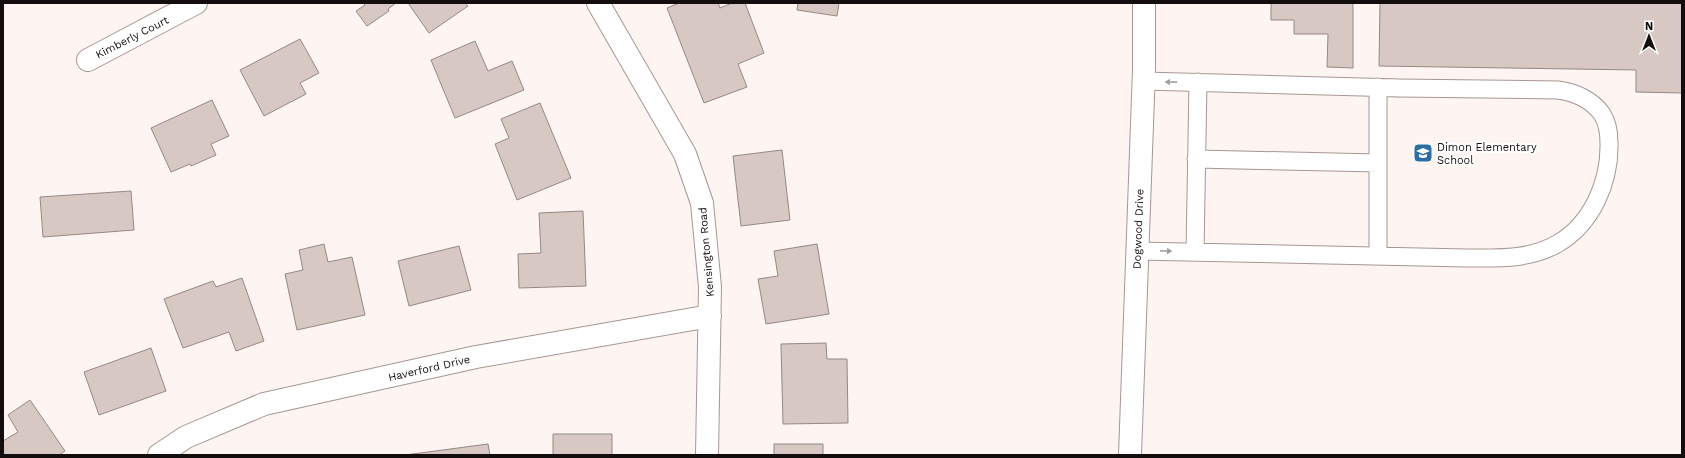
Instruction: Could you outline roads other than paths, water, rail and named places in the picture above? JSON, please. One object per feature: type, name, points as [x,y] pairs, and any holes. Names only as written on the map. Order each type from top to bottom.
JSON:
[{"type":"street","name":"Kimberly Court","points":[[88,60],[196,3]]},
{"type":"street","name":"Kensington Road","points":[[598,3],[685,154],[702,203],[710,287],[707,455]]},
{"type":"street","name":"Dogwood Drive","points":[[1130,455],[1144,81],[1144,3]]},
{"type":"street","name":"Haverford Drive","points":[[159,455],[186,437],[264,404],[476,357],[710,316]]},
{"type":"lane","points":[[1137,251],[1508,258],[1526,256],[1545,250],[1569,236],[1582,224],[1596,203],[1605,180],[1609,158],[1608,126],[1602,114],[1583,97],[1570,92],[1558,90],[1144,81]]},
{"type":"lane","points":[[1195,252],[1198,82]]},
{"type":"lane","points":[[1378,87],[1378,256]]},
{"type":"lane","points":[[1196,159],[1378,163]]},
{"type":"place","name":"Dimon Elementary School","points":[[1423,153]]}]
